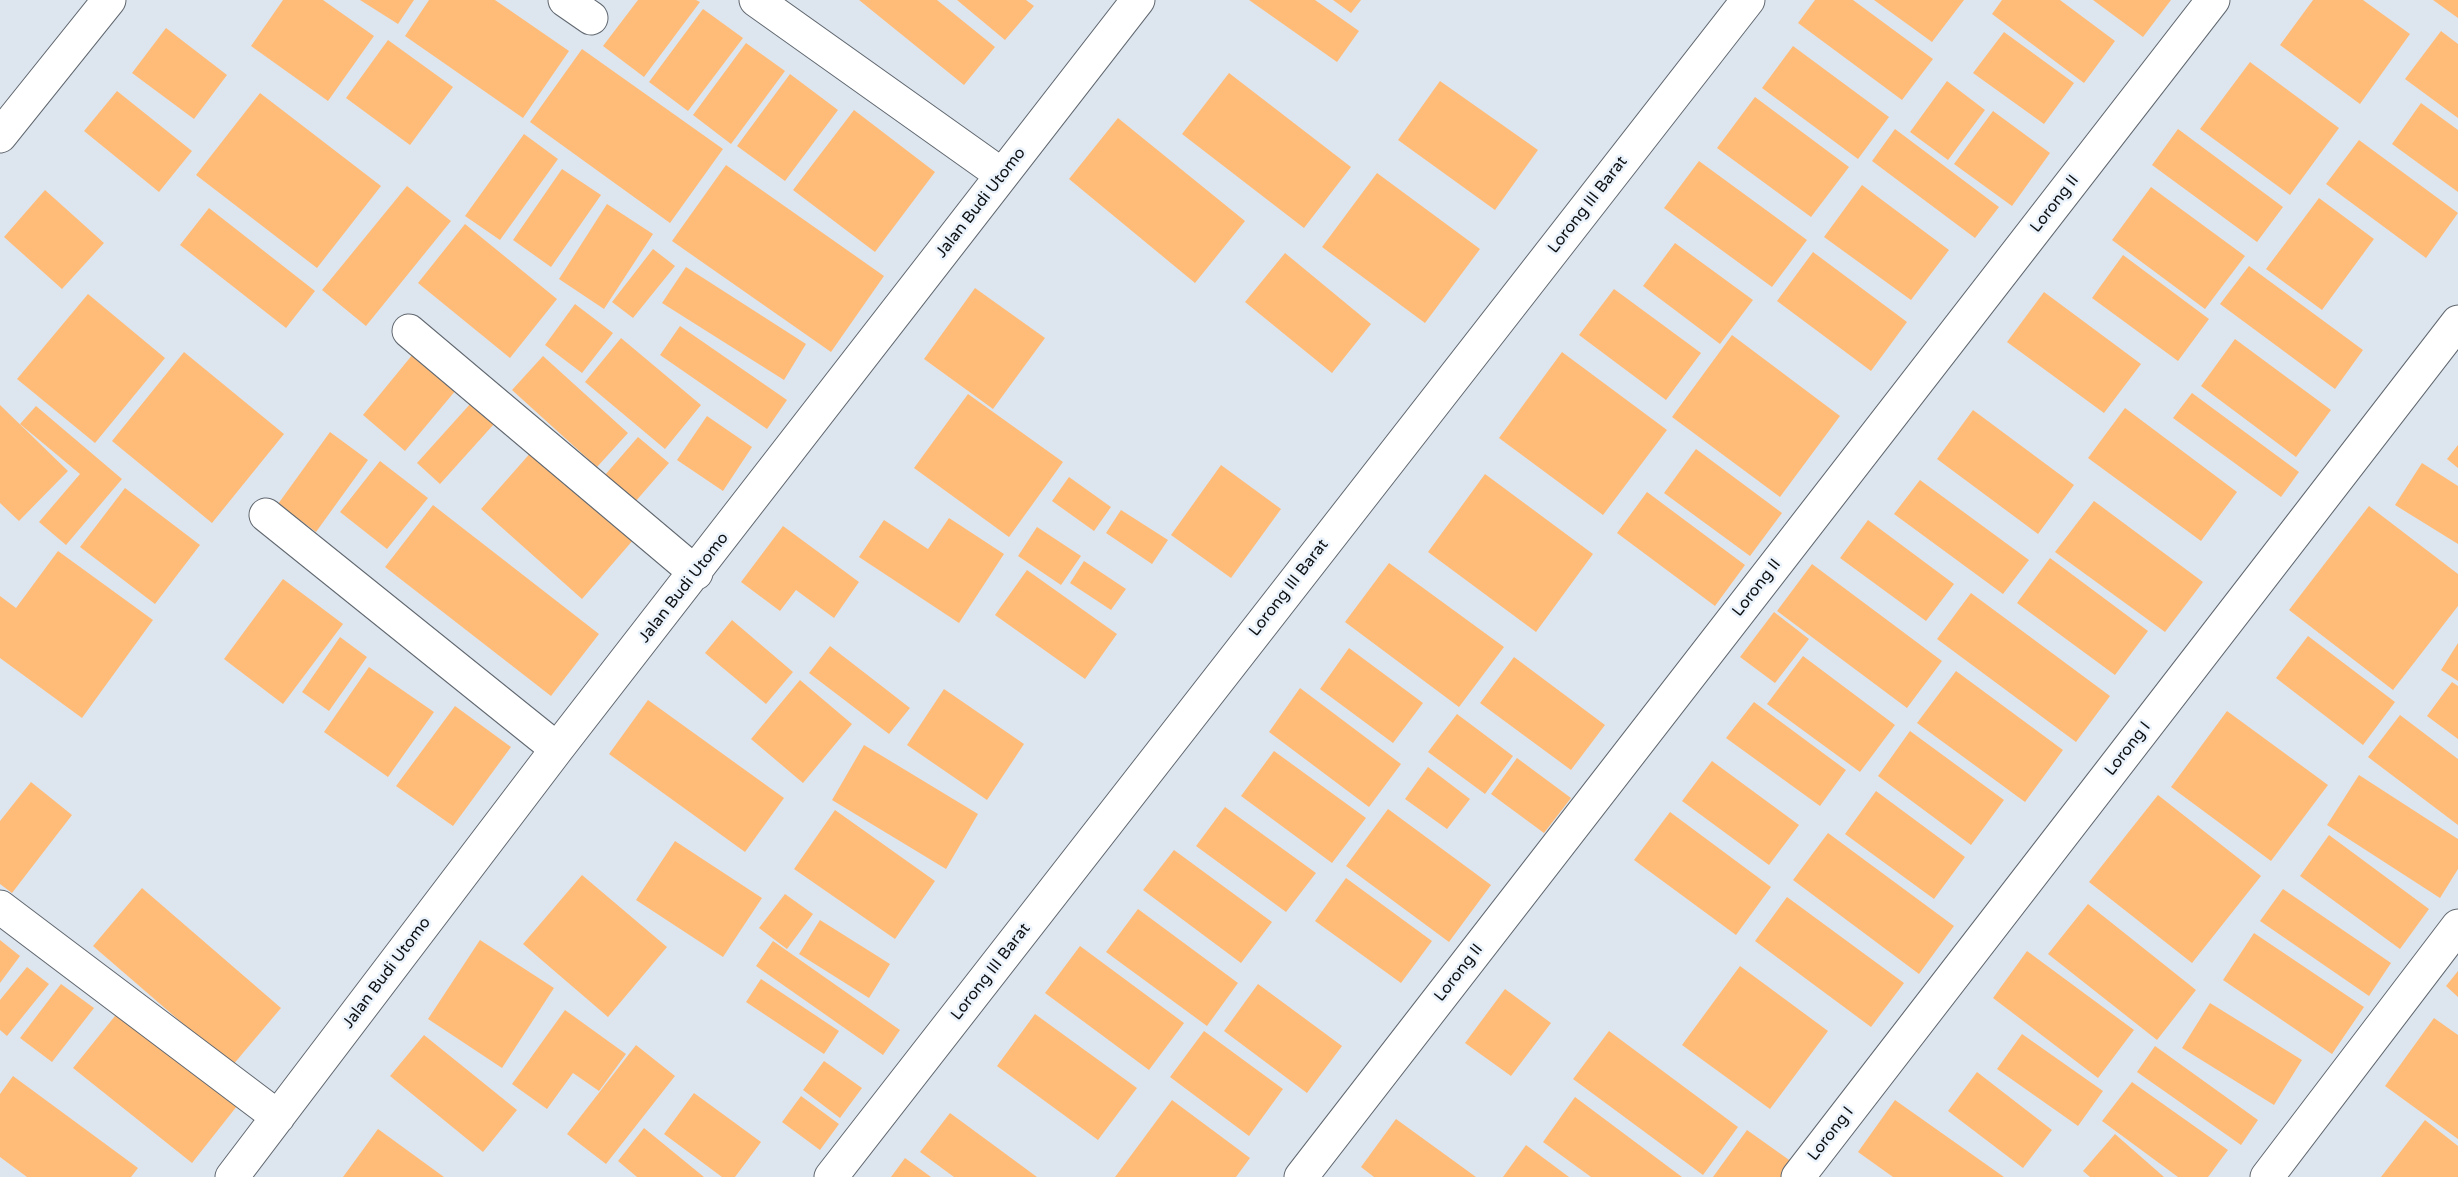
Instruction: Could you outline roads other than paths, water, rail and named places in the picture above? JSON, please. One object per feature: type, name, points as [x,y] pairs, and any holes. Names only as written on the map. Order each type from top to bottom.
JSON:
[{"type":"street","points":[[0,136],[109,0]]},
{"type":"street","points":[[756,0],[1002,176]]},
{"type":"street","name":"Jalan Budi Utomo","points":[[232,1177],[557,749],[696,573],[1138,0]]},
{"type":"street","name":"Lorong III Barat","points":[[831,1177],[1748,0]]},
{"type":"street","name":"Lorong II","points":[[1301,1177],[2213,0]]},
{"type":"street","name":"Lorong I","points":[[1798,1177],[2458,322]]},
{"type":"street","points":[[409,331],[696,573]]},
{"type":"street","points":[[266,515],[557,749]]},
{"type":"street","points":[[0,907],[278,1117]]},
{"type":"street","points":[[2267,1177],[2458,926]]}]
